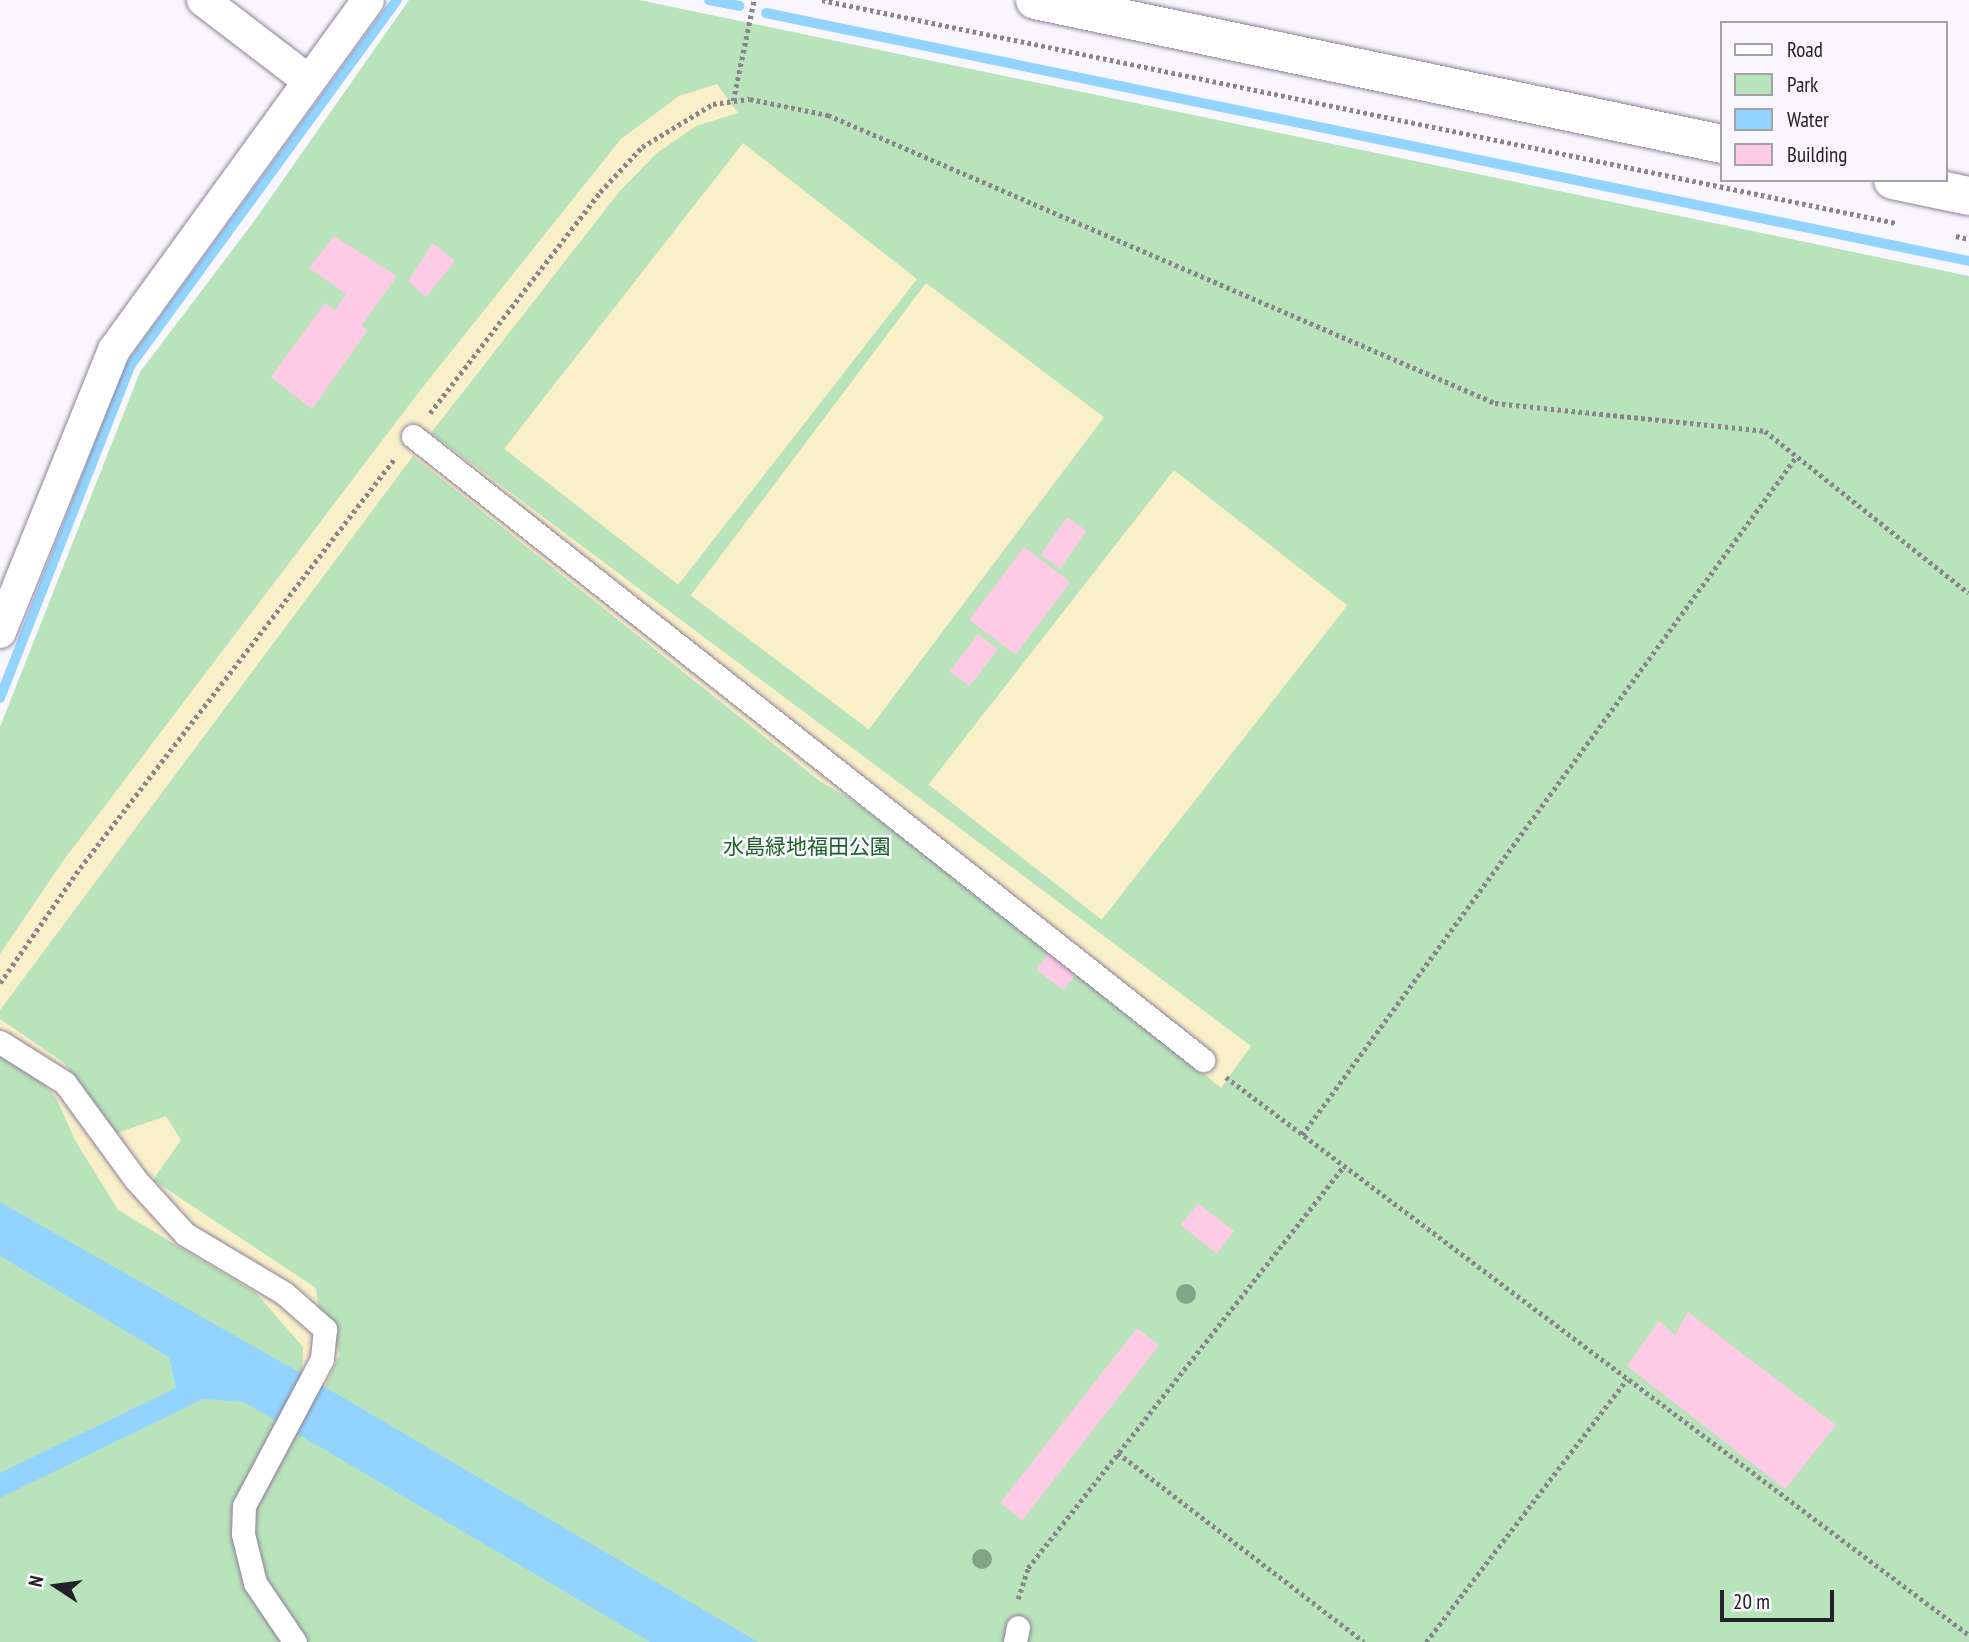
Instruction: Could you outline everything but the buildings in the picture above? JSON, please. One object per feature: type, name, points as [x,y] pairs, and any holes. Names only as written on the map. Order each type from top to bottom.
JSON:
[{"type":"street","points":[[203,0],[314,74]]},
{"type":"street","points":[[0,632],[114,350],[368,0]]},
{"type":"street","points":[[1035,0],[1144,11],[1720,144]]},
{"type":"street","points":[[1902,182],[1969,196]]},
{"type":"street","points":[[412,436],[1203,1060]]},
{"type":"street","points":[[0,1042],[65,1083],[136,1180],[185,1234],[284,1293],[325,1329],[322,1359],[244,1506],[243,1534],[255,1583],[295,1642]]},
{"type":"path","points":[[733,102],[754,0]]},
{"type":"path","points":[[822,0],[1901,224]]},
{"type":"path","points":[[0,983],[80,868],[600,192],[642,147],[713,104],[750,99],[828,115],[1495,403],[1766,431],[1969,593]]},
{"type":"path","points":[[1942,233],[1969,239]]},
{"type":"path","points":[[1302,1135],[1796,457]]},
{"type":"path","points":[[1203,1060],[1969,1635]]},
{"type":"path","points":[[1017,1635],[1018,1598],[1028,1568],[1343,1167]]},
{"type":"path","points":[[1426,1642],[1627,1379]]},
{"type":"path","points":[[1118,1453],[1364,1642]]},
{"type":"green space","name":"水島緑地福田公園","points":[[409,0],[639,0],[1969,276],[1969,1642],[0,1642],[0,727],[140,372],[252,224]]},
{"type":"sand","points":[[717,84],[738,113],[696,126],[657,153],[619,192],[431,433],[1251,1046],[1221,1088],[1079,969],[852,800],[821,782],[413,456],[0,1010],[0,954],[63,861],[422,388],[621,139],[679,96]]},
{"type":"sand","points":[[743,143],[917,279],[678,585],[504,449]]},
{"type":"sand","points":[[926,283],[1104,417],[869,729],[691,595]]},
{"type":"sand","points":[[1174,470],[1347,605],[1102,920],[928,784]]},
{"type":"sand","points":[[0,1019],[63,1062],[117,1133],[166,1116],[181,1140],[153,1180],[316,1288],[319,1311],[340,1354],[325,1387],[302,1374],[303,1347],[256,1293],[118,1210],[75,1140],[56,1098],[25,1064],[0,1051]]},
{"type":"water","points":[[0,1202],[325,1387],[758,1642],[650,1642],[244,1402],[203,1399],[0,1498],[0,1473],[176,1388],[169,1357],[0,1256]]},
{"type":"waterway","points":[[0,698],[130,366],[397,0]]},
{"type":"waterway","points":[[709,0],[739,6]]},
{"type":"waterway","points":[[766,13],[1969,261]]}]
